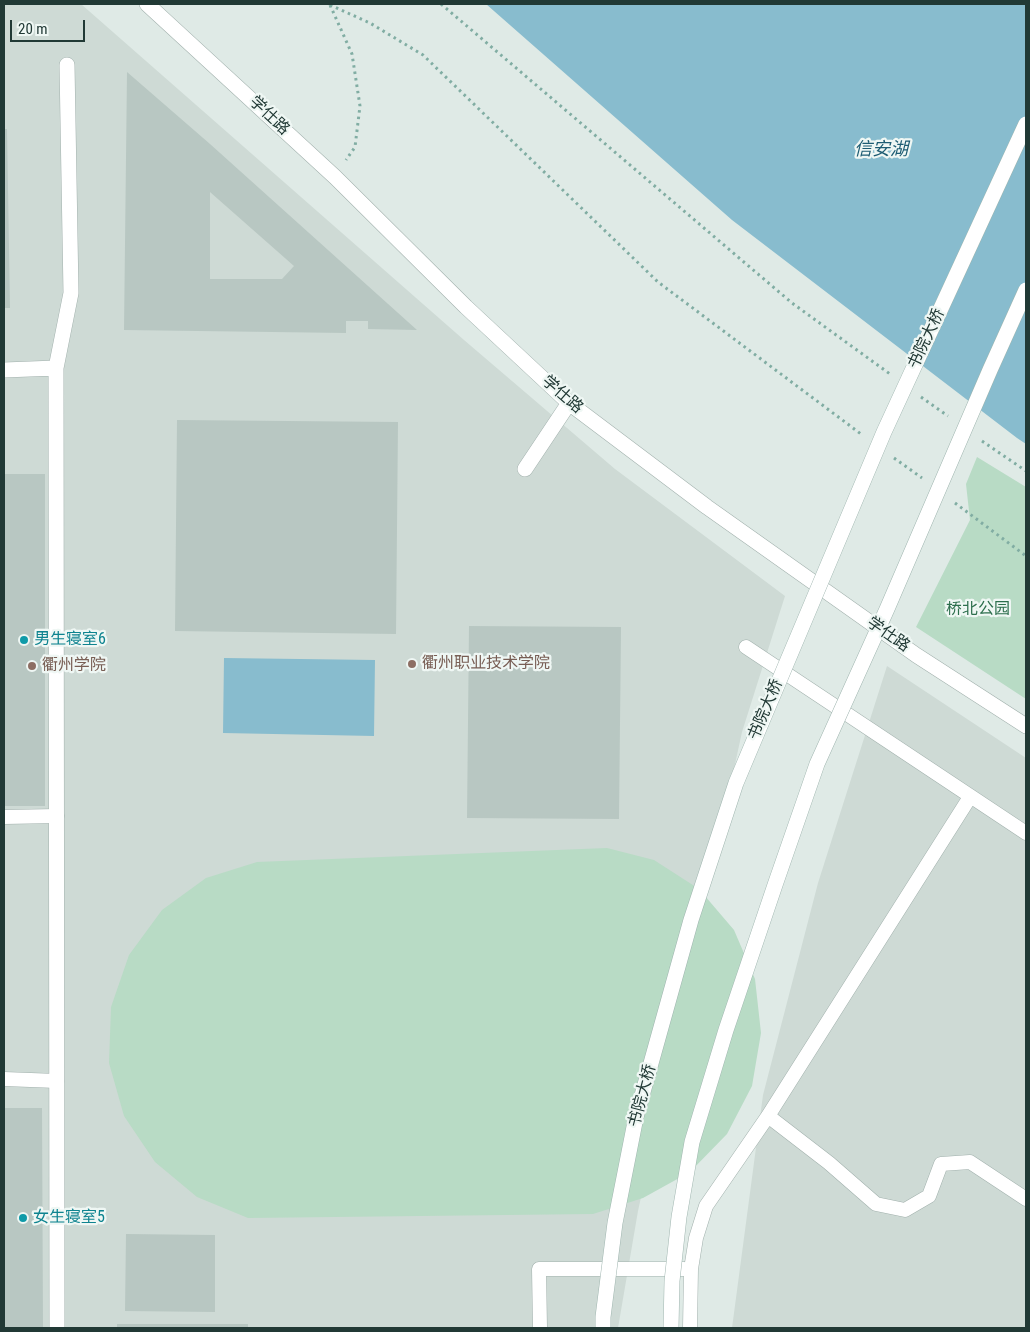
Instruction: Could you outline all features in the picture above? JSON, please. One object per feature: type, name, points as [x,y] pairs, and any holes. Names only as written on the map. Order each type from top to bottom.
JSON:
[{"type":"street","name":"学仕路","points":[[147,4],[335,177],[466,307],[569,403],[715,513],[916,655],[1026,726]]},
{"type":"street","points":[[57,1328],[56,368],[71,293],[67,65]]},
{"type":"street","name":"书院大桥","points":[[603,1328],[615,1223],[636,1117],[691,920],[736,783],[884,432],[1026,124]]},
{"type":"street","points":[[671,1328],[672,1281],[679,1217],[692,1142],[726,1030],[775,885],[817,764],[887,609],[1026,290]]},
{"type":"street","points":[[4,370],[56,368]]},
{"type":"street","points":[[525,469],[569,403]]},
{"type":"lane","points":[[746,647],[1026,833]]},
{"type":"lane","points":[[690,1328],[690,1269],[696,1238],[706,1206],[768,1116],[970,796]]},
{"type":"lane","points":[[4,817],[57,816]]},
{"type":"lane","points":[[4,1079],[57,1081]]},
{"type":"lane","points":[[768,1116],[876,1204],[905,1210],[929,1196],[941,1164],[970,1162],[1026,1199]]},
{"type":"lane","points":[[540,1328],[539,1269],[690,1269]]},
{"type":"path","points":[[329,4],[352,54],[360,106],[355,147],[335,177]]},
{"type":"path","points":[[329,4],[370,23],[423,55],[658,282],[866,437]]},
{"type":"path","points":[[441,4],[792,303],[895,378]]},
{"type":"path","points":[[918,395],[950,418]]},
{"type":"path","points":[[982,440],[1026,471]]},
{"type":"path","points":[[890,455],[922,479]]},
{"type":"path","points":[[954,503],[1026,556]]},
{"type":"shaded area","name":"衢州职业技术学院","points":[[4,4],[81,4],[464,340],[615,469],[785,596],[742,732],[638,1211],[618,1328],[4,1328]]},
{"type":"shaded area","points":[[887,666],[1026,758],[1026,1328],[732,1328],[763,1095],[818,883]]},
{"type":"green space","name":"桥北公园","points":[[977,457],[1026,487],[1026,699],[916,627],[970,520],[966,484]]},
{"type":"green space","points":[[607,848],[654,860],[699,889],[734,930],[755,979],[761,1033],[752,1086],[727,1134],[690,1172],[643,1198],[593,1214],[248,1218],[197,1197],[155,1162],[124,1116],[109,1063],[111,1007],[129,955],[162,910],[206,878],[257,862]]},
{"type":"water","name":"信安湖","points":[[486,4],[1026,4],[1026,444],[732,220]]},
{"type":"water","points":[[224,658],[375,660],[374,736],[223,733]]},
{"type":"building","points":[[127,72],[417,330],[368,329],[368,321],[346,321],[346,333],[124,330]],"holes":[[[210,192],[294,266],[282,279],[210,279]]]},
{"type":"building","points":[[4,129],[7,129],[10,308],[4,308]]},
{"type":"building","points":[[177,420],[398,422],[396,634],[175,631]]},
{"type":"building","name":"男生寝室6","points":[[4,474],[45,474],[45,806],[4,806]]},
{"type":"building","points":[[469,626],[621,627],[619,819],[467,818]]},
{"type":"building","name":"女生寝室5","points":[[4,1108],[42,1108],[43,1328],[4,1328]]},
{"type":"building","points":[[126,1234],[215,1235],[215,1312],[125,1311]]},
{"type":"building","points":[[117,1324],[248,1324],[248,1328],[117,1328]]},
{"type":"place","name":"男生寝室6","points":[[24,640]]},
{"type":"place","name":"衢州职业技术学院","points":[[412,664]]},
{"type":"place","name":"衢州学院","points":[[32,666]]},
{"type":"place","name":"女生寝室5","points":[[23,1218]]}]
